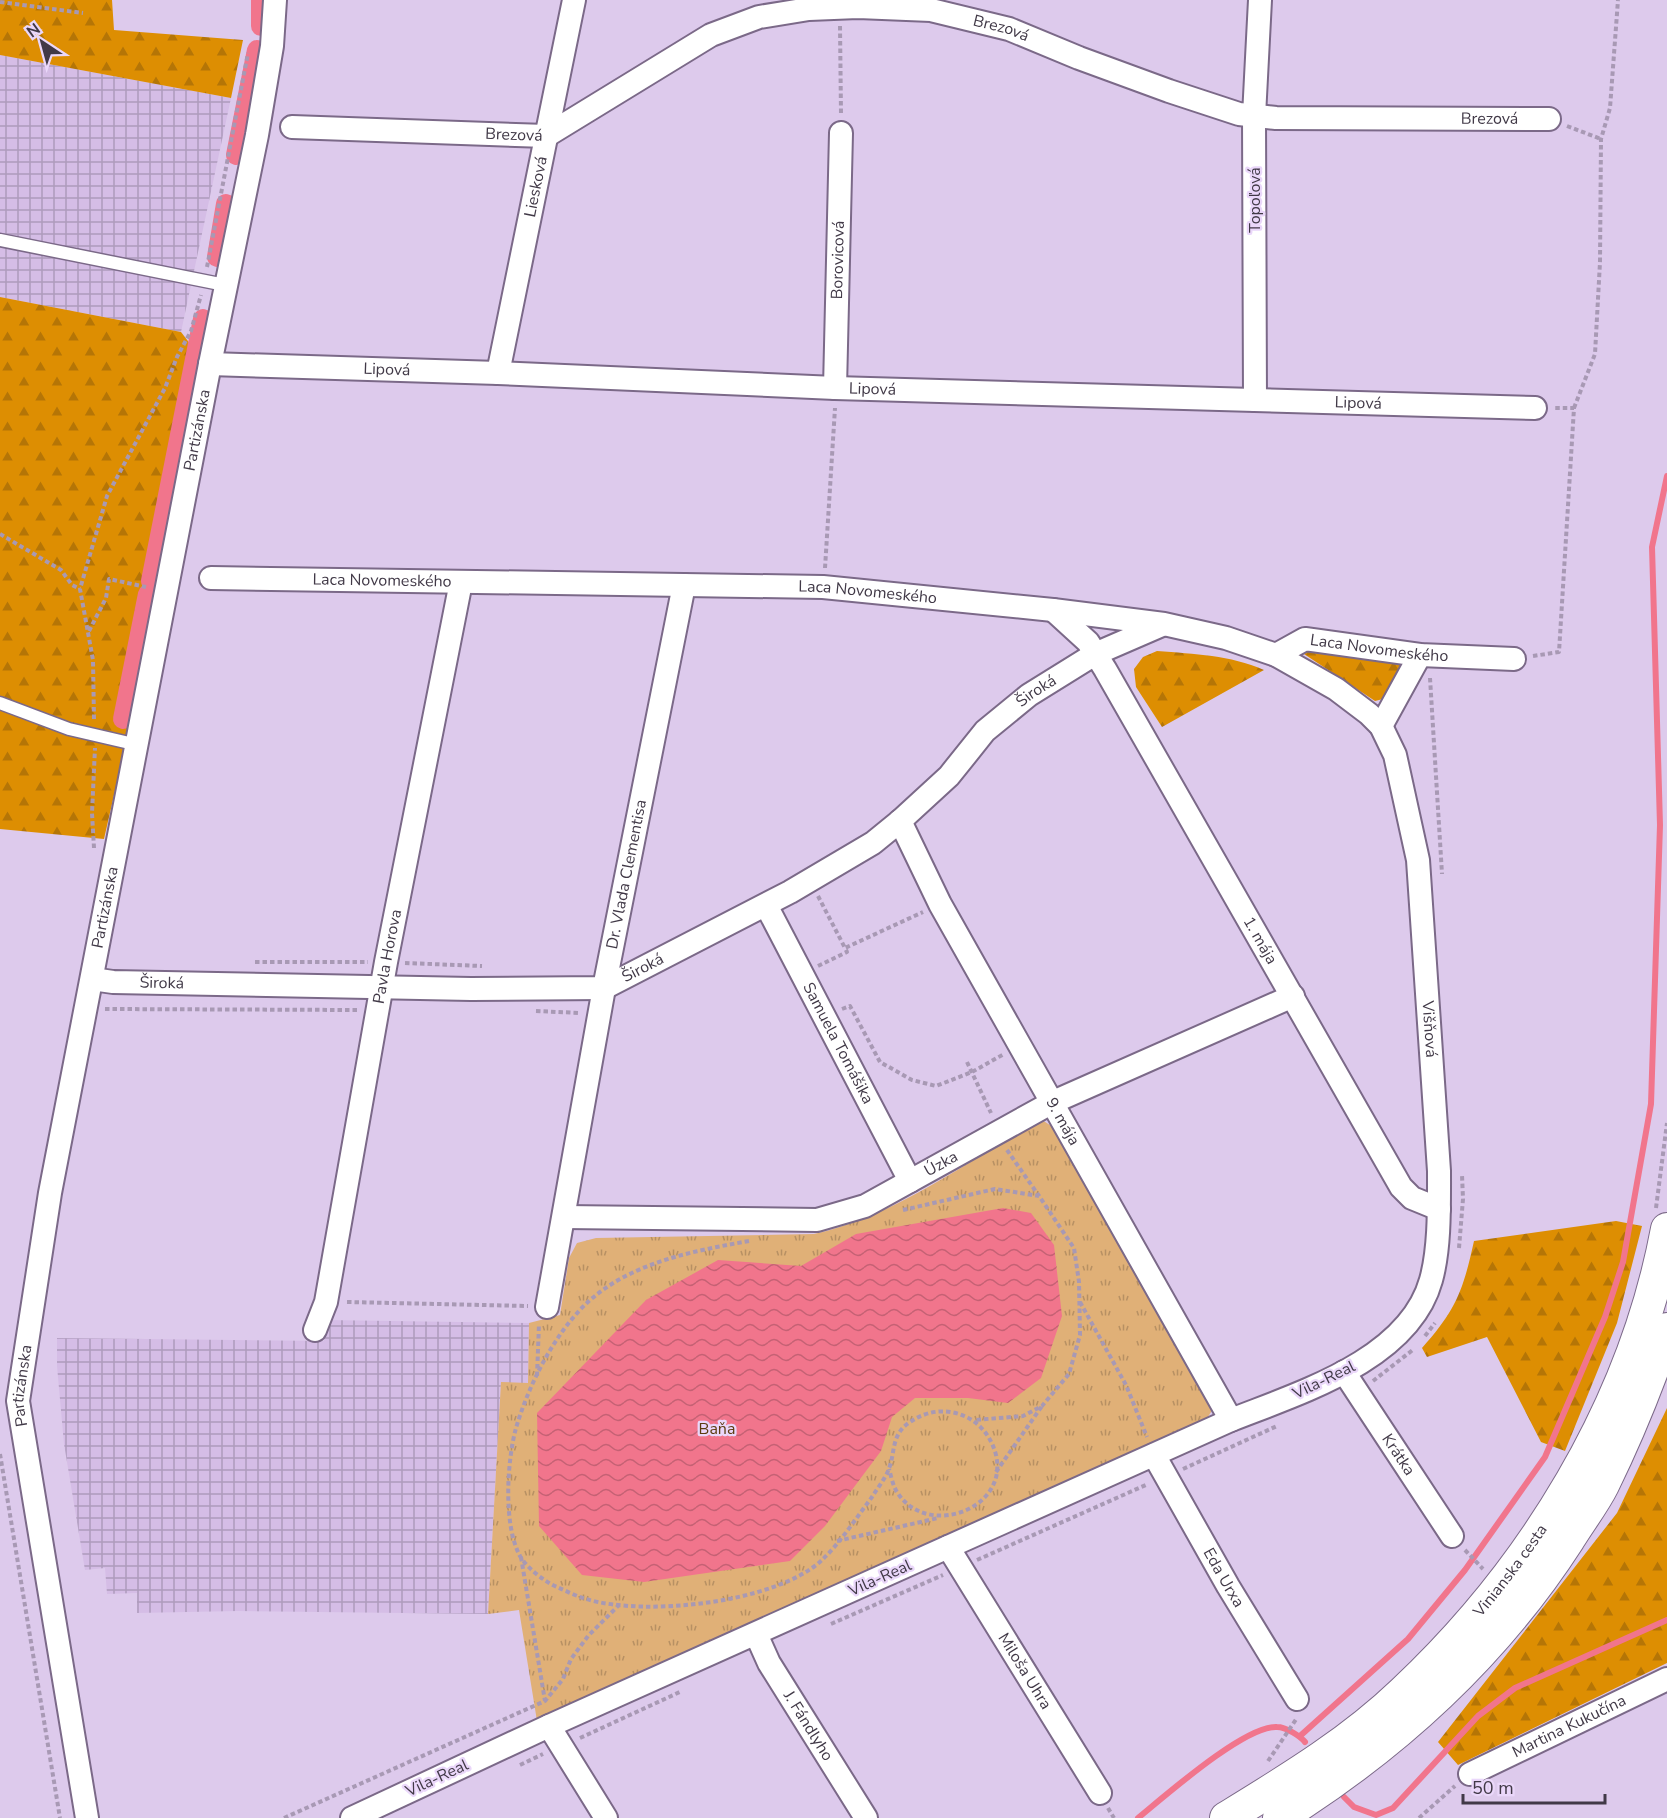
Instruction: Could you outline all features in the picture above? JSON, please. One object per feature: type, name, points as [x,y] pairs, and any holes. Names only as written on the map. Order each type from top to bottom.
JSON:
[{"type":"main road","name":"Vinianska cesta","points":[[1226,1818],[1342,1743],[1402,1693],[1455,1640],[1501,1586],[1540,1532],[1575,1474],[1626,1370],[1646,1311],[1660,1223]]},
{"type":"main road","name":"Vinianska cesta","points":[[1279,1818],[1354,1766],[1416,1717],[1474,1662],[1502,1630],[1554,1562],[1602,1486],[1650,1379],[1667,1329]]},
{"type":"street","name":"Partizánska","points":[[87,1818],[18,1401],[50,1193],[168,592],[210,364],[214,283],[257,135],[272,46],[275,0]]},
{"type":"street","name":"Liesková","points":[[498,373],[574,0]]},
{"type":"street","name":"Topoľová","points":[[1255,400],[1254,116],[1260,0]]},
{"type":"street","name":"Brezová","points":[[291,127],[546,136],[711,35],[759,17],[809,9],[840,8],[931,10],[1009,28],[1079,58],[1169,92],[1239,114],[1276,118],[1550,119]]},
{"type":"street","name":"Borovicová","points":[[835,388],[841,133]]},
{"type":"street","name":"Lipová","points":[[210,364],[498,373],[835,388],[1535,408]]},
{"type":"street","name":"Laca Novomeského","points":[[211,578],[823,587],[1053,610],[1164,624],[1226,639],[1276,655],[1305,639],[1424,655],[1514,659]]},
{"type":"street","name":"Pavla Horova","points":[[315,1330],[326,1302],[382,987],[461,582]]},
{"type":"street","name":"Dr. Vlada Clementisa","points":[[547,1307],[604,988],[684,585]]},
{"type":"street","name":"1. mája","points":[[1053,610],[1088,642],[1401,1187],[1412,1198],[1439,1209]]},
{"type":"street","name":"Široká","points":[[92,979],[113,982],[382,987],[604,988],[766,905],[873,843],[949,776],[985,731],[1029,695],[1095,654],[1164,624]]},
{"type":"street","name":"Višňová","points":[[1276,655],[1336,689],[1381,726],[1395,755],[1418,860],[1439,1171],[1439,1209],[1431,1280],[1402,1329]]},
{"type":"street","points":[[1381,726],[1424,655]]},
{"type":"street","name":"9. mája","points":[[900,821],[940,904],[1231,1420]]},
{"type":"street","name":"Samuela Tomášika","points":[[766,905],[910,1180]]},
{"type":"street","name":"Úzka","points":[[564,1217],[817,1220],[865,1206],[1051,1103],[1293,996]]},
{"type":"street","name":"Vila-Real","points":[[352,1818],[549,1726],[1231,1420],[1350,1382],[1402,1329]]},
{"type":"street","name":"Krátka","points":[[1350,1382],[1457,1541]]},
{"type":"street","name":"Eda Urxa","points":[[1154,1455],[1298,1707]]},
{"type":"street","name":"Miloša Uhra","points":[[948,1547],[1105,1802]]},
{"type":"street","name":"J. Fándlyho","points":[[756,1634],[768,1663],[866,1818]]},
{"type":"street","name":"Martina Kukučína","points":[[1470,1774],[1667,1679]]},
{"type":"street","points":[[549,1726],[606,1818]]},
{"type":"lane","points":[[0,240],[214,283]]},
{"type":"lane","points":[[0,703],[69,729],[138,745]]},
{"type":"path","points":[[1514,659],[1559,652],[1574,408],[1595,354],[1600,262],[1601,139],[1611,108],[1618,0]]},
{"type":"path","points":[[0,2],[83,14]]},
{"type":"path","points":[[840,8],[841,133]]},
{"type":"path","points":[[94,850],[92,813],[96,762],[93,660],[80,589],[107,496],[165,388],[177,357],[214,283],[249,45]]},
{"type":"path","points":[[1550,119],[1601,139]]},
{"type":"path","points":[[823,587],[835,388]]},
{"type":"path","points":[[1535,408],[1574,408]]},
{"type":"path","points":[[0,534],[61,570],[72,585],[80,589]]},
{"type":"path","points":[[89,631],[106,598],[109,579],[168,592]]},
{"type":"path","points":[[1424,655],[1442,884]]},
{"type":"path","points":[[802,974],[847,952],[810,881]]},
{"type":"path","points":[[845,948],[940,904]]},
{"type":"path","points":[[824,1017],[850,1006],[880,1062],[912,1080],[936,1086],[972,1072],[1020,1044]]},
{"type":"path","points":[[102,1021],[105,1009]]},
{"type":"path","points":[[967,1062],[999,1131],[1001,1142],[1074,1248],[1080,1301],[1080,1335],[1069,1374],[1042,1406],[995,1474]]},
{"type":"path","points":[[1660,1223],[1667,1123]]},
{"type":"path","points":[[1458,1255],[1463,1199],[1461,1164]]},
{"type":"path","points":[[891,1213],[995,1189],[1039,1196]]},
{"type":"path","points":[[549,1726],[520,1557],[510,1523],[509,1468],[516,1428],[536,1380],[564,1328],[589,1301],[621,1278],[670,1257],[760,1239]]},
{"type":"path","points":[[1080,1301],[1126,1385],[1154,1455]]},
{"type":"path","points":[[326,1302],[547,1307],[539,1322],[536,1380]]},
{"type":"path","points":[[1424,1338],[1440,1314]]},
{"type":"path","points":[[1350,1382],[1378,1378],[1416,1347]]},
{"type":"path","points":[[975,1420],[1023,1416],[1042,1406]]},
{"type":"path","points":[[836,1541],[965,1513],[983,1500],[994,1480],[997,1458],[990,1437],[975,1420],[953,1411],[928,1412],[906,1424],[892,1444],[889,1469],[897,1493],[915,1510],[939,1518]]},
{"type":"path","points":[[830,1625],[1283,1423]]},
{"type":"path","points":[[0,1454],[60,1818]]},
{"type":"path","points":[[520,1557],[547,1583],[585,1599],[619,1605],[711,1604],[764,1592],[822,1560],[871,1497],[889,1469]]},
{"type":"path","points":[[1457,1541],[1487,1573]]},
{"type":"path","points":[[284,1818],[544,1701],[563,1679],[571,1659],[588,1636],[619,1605]]},
{"type":"path","points":[[518,1766],[690,1688]]},
{"type":"path","points":[[1277,1749],[1298,1707]]},
{"type":"path","points":[[1419,1818],[1470,1774]]},
{"type":"path","points":[[1105,1802],[1114,1818]]},
{"type":"shaded area","points":[[0,55],[231,98],[181,332],[0,297]]},
{"type":"shaded area","points":[[325,1320],[529,1323],[528,1383],[501,1383],[488,1614],[238,1611],[137,1613],[137,1593],[107,1594],[105,1568],[85,1570],[64,1444],[57,1366],[57,1338],[324,1341]]},
{"type":"green space","points":[[0,0],[112,0],[114,30],[243,40],[231,98],[0,55]]},
{"type":"green space","points":[[0,297],[181,332],[201,358],[128,734],[104,839],[0,829]]},
{"type":"green space","points":[[1157,651],[1225,658],[1264,670],[1162,727],[1136,687],[1134,669],[1143,657]]},
{"type":"green space","points":[[1307,651],[1396,661],[1402,665],[1383,699],[1375,701],[1304,654]]},
{"type":"green space","name":"Baňa","points":[[1042,1120],[1053,1127],[1211,1402],[1211,1412],[1206,1420],[537,1721],[519,1610],[488,1614],[501,1382],[528,1383],[529,1323],[560,1315],[569,1258],[577,1243],[596,1238],[814,1234],[845,1226],[903,1201]]},
{"type":"green space","points":[[1616,1221],[1642,1226],[1617,1323],[1565,1451],[1541,1442],[1487,1337],[1427,1357],[1422,1348],[1434,1335],[1457,1299],[1474,1241]]},
{"type":"green space","points":[[1667,1408],[1667,1663],[1458,1765],[1438,1742],[1617,1513]]},
{"type":"water","name":"Baňa","points":[[1003,1208],[1031,1213],[1054,1245],[1062,1316],[1041,1378],[1008,1403],[968,1398],[915,1398],[892,1417],[881,1451],[825,1526],[790,1561],[644,1582],[582,1575],[539,1526],[537,1413],[646,1300],[718,1260],[801,1266],[856,1234]]},
{"type":"waterway","points":[[261,0],[261,26]]},
{"type":"waterway","points":[[236,155],[257,50]]},
{"type":"waterway","points":[[217,257],[226,204]]},
{"type":"waterway","points":[[151,581],[203,319]]},
{"type":"waterway","points":[[1300,1736],[1408,1639],[1465,1570],[1545,1457],[1605,1317],[1623,1262],[1651,1104],[1660,825],[1652,547],[1667,476]]},
{"type":"waterway","points":[[123,719],[148,594]]},
{"type":"waterway","points":[[1344,1797],[1354,1807],[1376,1815],[1393,1808],[1478,1716],[1515,1688],[1667,1620]]},
{"type":"waterway","points":[[1138,1818],[1226,1749],[1263,1729],[1284,1728],[1305,1742]]}]
